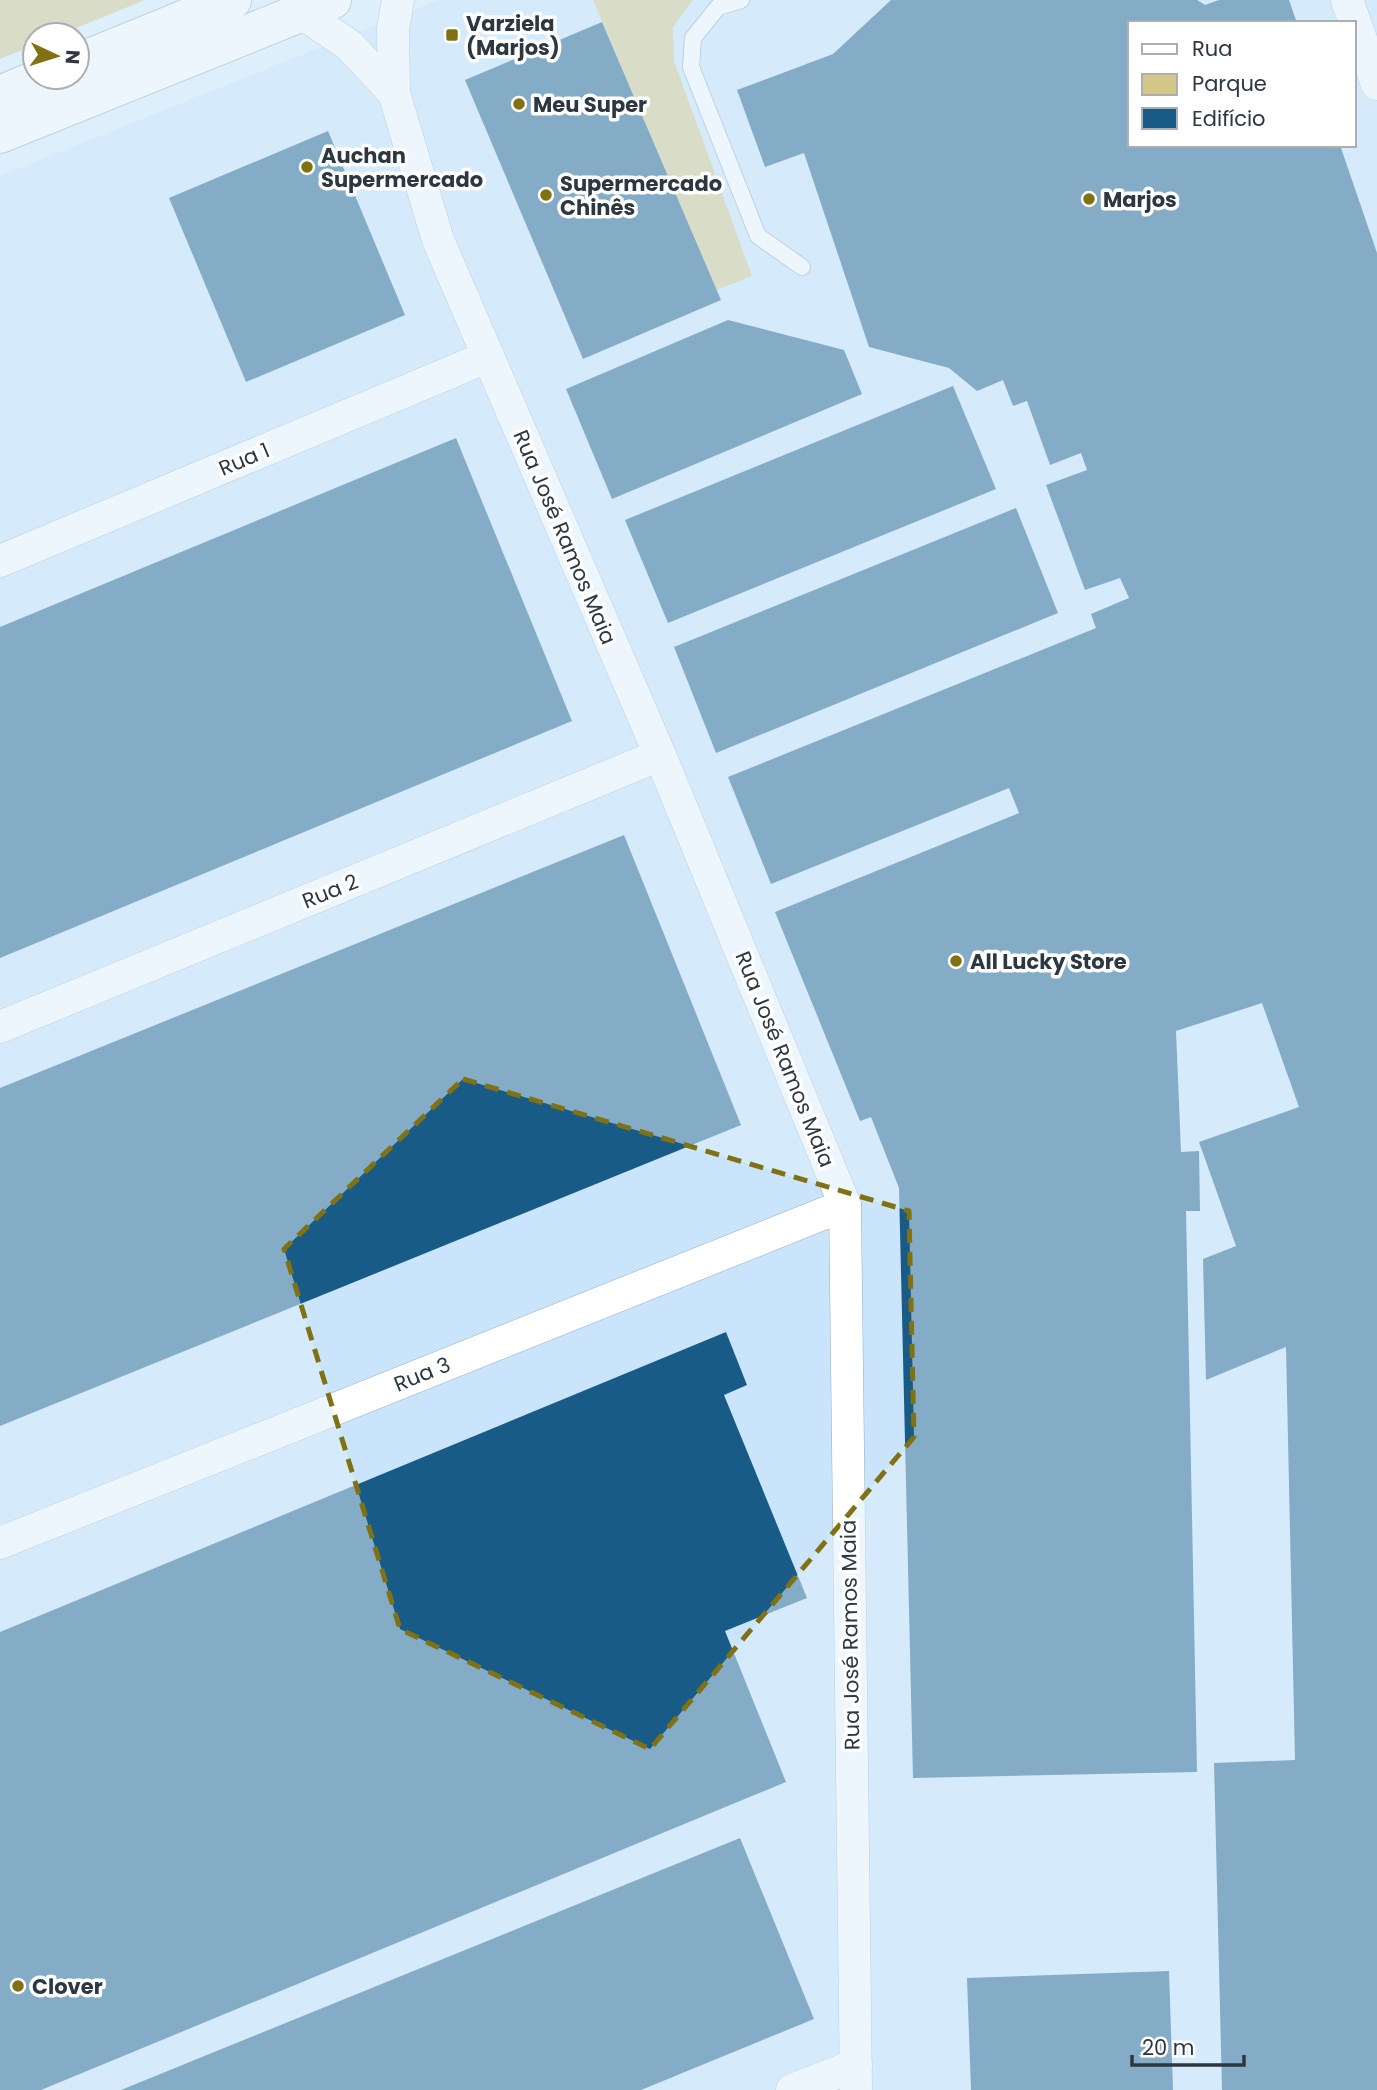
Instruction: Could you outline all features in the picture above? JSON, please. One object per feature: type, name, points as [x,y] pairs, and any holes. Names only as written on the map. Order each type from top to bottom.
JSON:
[{"type":"main road","points":[[91,57],[232,0]]},
{"type":"main road","points":[[0,134],[316,6]]},
{"type":"main road","points":[[0,95],[21,86]]},
{"type":"street","name":"Rua José Ramos Maia","points":[[398,0],[393,29],[394,93],[439,240],[487,358],[660,755],[845,1205],[856,2078]]},
{"type":"street","points":[[1347,0],[1354,21]]},
{"type":"street","name":"Rua José Ramos Maia","points":[[316,6],[394,93]]},
{"type":"street","points":[[1356,25],[1377,84]]},
{"type":"street","name":"Rua 1","points":[[0,561],[487,358]]},
{"type":"street","name":"Rua 2","points":[[0,1027],[660,755]]},
{"type":"street","name":"Rua 3","points":[[0,1543],[845,1205]]},
{"type":"street","points":[[792,2090],[856,2078]]},
{"type":"lane","points":[[741,0],[718,7],[693,38],[691,66],[758,236],[802,267]]},
{"type":"highlighted area","points":[[463,1079],[909,1211],[914,1437],[650,1749],[400,1629],[284,1249]]},
{"type":"shaded area","points":[[438,0],[1377,0],[1377,2090],[0,2090],[0,176]]},
{"type":"green space","points":[[0,0],[145,0],[91,22],[21,21],[21,51],[0,59]]},
{"type":"green space","points":[[593,0],[693,0],[673,27],[674,61],[752,276],[716,290]]},
{"type":"building","points":[[891,0],[1197,0],[1205,5],[1219,0],[1289,0],[1296,21],[1128,21],[1128,147],[1341,147],[1377,253],[1377,2090],[1222,2090],[1214,1763],[1295,1760],[1286,1347],[1206,1380],[1203,1259],[1236,1246],[1199,1142],[1299,1107],[1262,1003],[1176,1031],[1181,1152],[1199,1151],[1200,1211],[1186,1211],[1197,1772],[913,1778],[899,1188],[871,1117],[860,1121],[775,912],[1019,813],[1009,788],[771,884],[728,777],[1096,628],[1091,614],[1129,598],[1120,578],[1085,590],[1046,485],[1087,470],[1081,453],[1050,465],[1027,401],[1013,406],[1003,380],[977,391],[949,368],[869,347],[804,153],[765,167],[737,90],[833,54]]},
{"type":"building","points":[[602,22],[721,300],[583,359],[465,80]]},
{"type":"building","points":[[328,131],[405,315],[246,382],[169,198]]},
{"type":"building","points":[[728,320],[844,350],[862,394],[612,499],[566,389]]},
{"type":"building","points":[[953,386],[996,489],[668,623],[625,520]]},
{"type":"building","points":[[456,438],[572,721],[0,958],[0,627]]},
{"type":"building","points":[[1016,508],[1058,613],[716,753],[674,647]]},
{"type":"building","points":[[624,835],[741,1125],[0,1426],[0,1088]]},
{"type":"building","points":[[726,1332],[747,1385],[724,1395],[807,1598],[725,1631],[786,1782],[41,2090],[0,2090],[0,1632]]},
{"type":"building","points":[[740,1838],[814,2019],[641,2090],[121,2090]]},
{"type":"building","points":[[1169,1971],[1173,2090],[971,2090],[967,1978]]},
{"type":"place","name":"Varziela (Marjos)","points":[[452,35]]},
{"type":"place","name":"Meu Super","points":[[519,104]]},
{"type":"place","name":"Auchan Supermercado","points":[[307,167]]},
{"type":"place","name":"Supermercado Chinês","points":[[546,195]]},
{"type":"place","name":"Marjos","points":[[1089,199]]},
{"type":"place","name":"All Lucky Store","points":[[956,961]]},
{"type":"place","name":"Clover","points":[[18,1986]]}]
